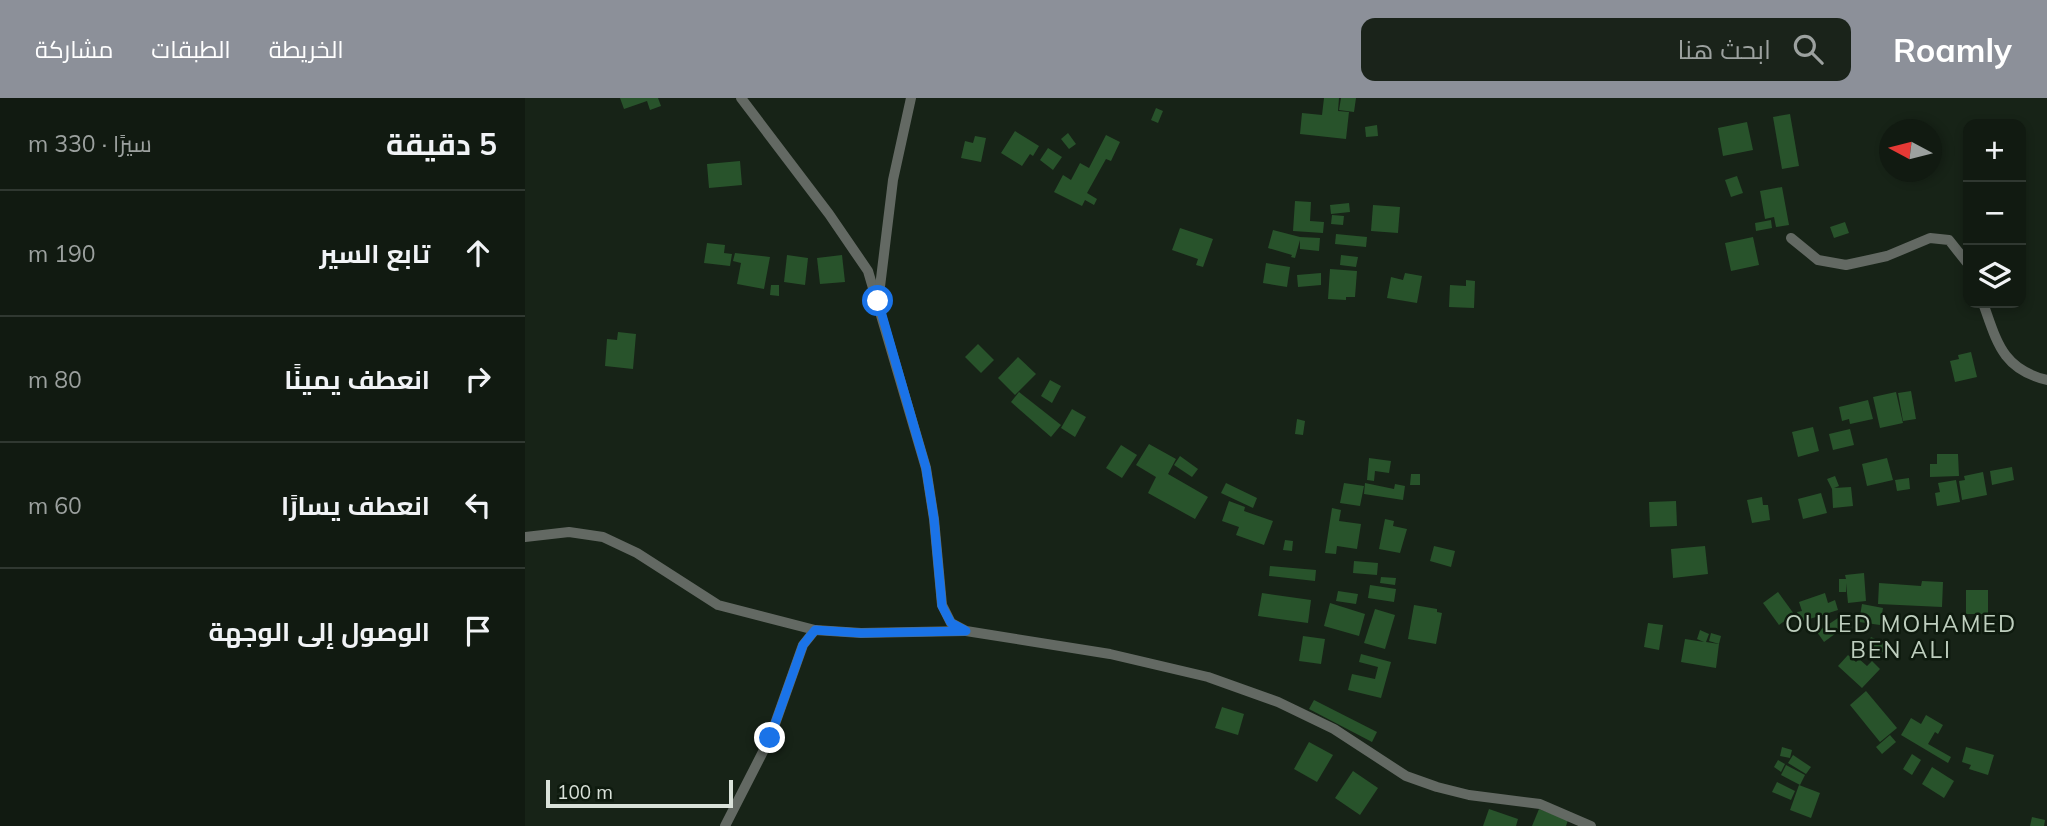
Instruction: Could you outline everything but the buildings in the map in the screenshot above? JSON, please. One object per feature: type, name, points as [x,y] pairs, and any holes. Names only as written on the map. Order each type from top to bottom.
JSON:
[{"type":"street","points":[[741,98],[829,214],[868,271],[926,468],[942,606],[951,623],[966,631]]},
{"type":"street","points":[[878,301],[893,180],[911,98]]},
{"type":"street","points":[[1791,238],[1818,260],[1846,265],[1887,256],[1930,238],[1949,240],[1963,255]]},
{"type":"street","points":[[1985,308],[1998,345],[2009,360],[2027,375],[2047,380]]},
{"type":"street","points":[[525,537],[569,532],[603,537],[637,553],[718,605],[815,630],[861,633],[966,631],[1109,654],[1208,677],[1278,702],[1334,729],[1406,776],[1469,795],[1540,804],[1591,826]]},
{"type":"street","points":[[725,826],[770,738],[803,645],[815,630]]},
{"type":"district","name":"OULED MOHAMED BEN ALI","points":[[1901,637]]},
{"type":"route","points":[[770,738],[803,645],[815,630],[861,633],[966,631],[951,623],[942,606],[926,468],[878,301]]}]
